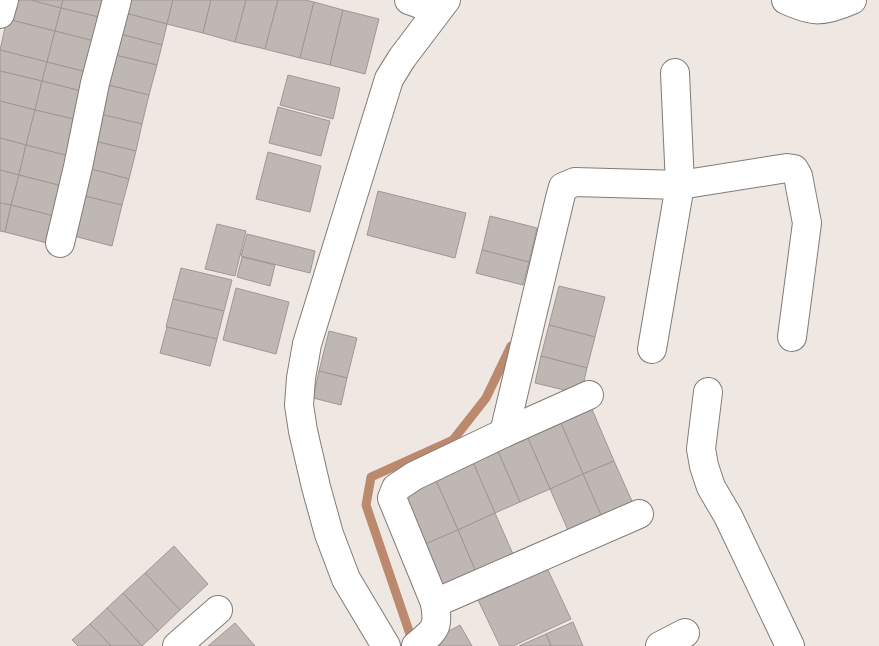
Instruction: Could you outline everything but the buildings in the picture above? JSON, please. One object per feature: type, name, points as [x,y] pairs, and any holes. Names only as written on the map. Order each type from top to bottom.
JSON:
[{"type":"street","points":[[0,14],[4,0]]},
{"type":"street","points":[[60,243],[95,83],[117,0]]},
{"type":"street","points":[[386,646],[346,579],[329,534],[303,431],[299,404],[307,344],[389,78],[442,5],[409,0]]},
{"type":"street","points":[[786,0],[801,7],[818,10],[830,9],[852,0]]},
{"type":"street","points":[[652,349],[680,185],[675,73]]},
{"type":"street","points":[[504,433],[563,187],[575,182],[680,185],[787,168],[794,169],[798,176],[807,223],[792,337]]},
{"type":"street","points":[[708,392],[701,449],[704,466],[711,487],[728,516],[790,646]]},
{"type":"street","points":[[419,643],[433,632],[438,622],[435,603],[392,498],[396,488],[414,476],[589,395]]},
{"type":"street","points":[[435,603],[638,514]]},
{"type":"street","points":[[177,646],[218,610]]},
{"type":"street","points":[[660,646],[686,633]]},
{"type":"waterway","points":[[413,643],[366,505],[371,477],[453,440],[486,398],[511,346]]}]
